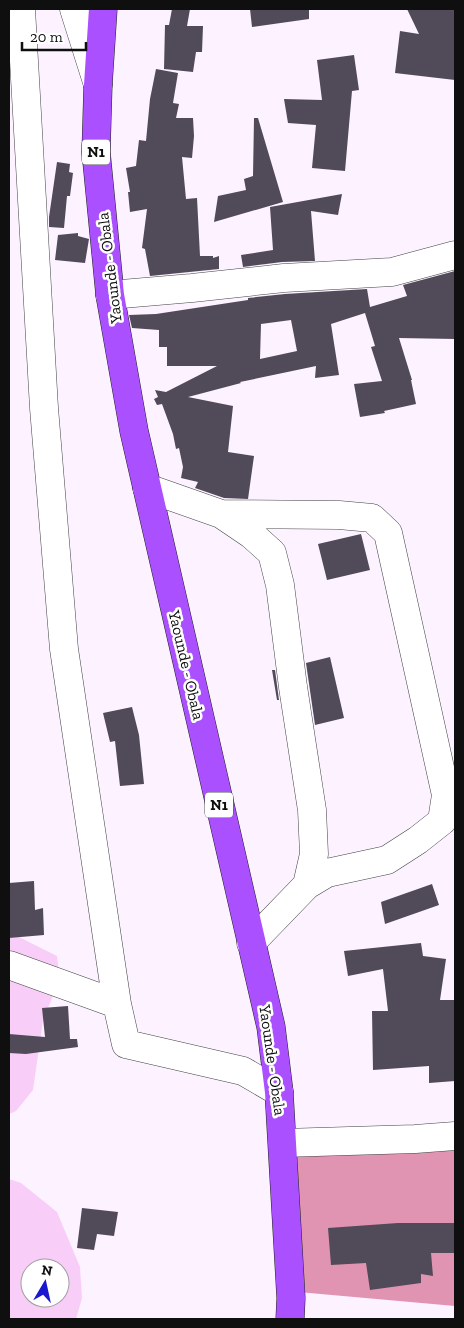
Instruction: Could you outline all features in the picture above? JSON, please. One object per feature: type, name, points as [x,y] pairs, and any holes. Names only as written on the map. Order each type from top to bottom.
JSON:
[{"type":"highway","name":"Yaounde - Obala","points":[[103,9],[96,152],[110,295],[134,431],[270,1027],[279,1092],[283,1143],[291,1298],[290,1319]]},
{"type":"street","points":[[21,9],[44,408],[64,649],[117,1004],[126,1044],[243,1071],[279,1092]]},
{"type":"street","points":[[74,9],[98,85]]},
{"type":"street","points":[[110,295],[284,278],[392,272],[455,255]]},
{"type":"street","points":[[147,488],[221,514],[252,535],[272,553],[280,585],[312,810],[314,854],[307,884]]},
{"type":"street","points":[[221,514],[339,515],[372,518],[388,533],[446,795],[442,821],[418,840],[387,860],[327,873],[307,884],[251,943]]},
{"type":"street","points":[[9,965],[117,1004]]},
{"type":"street","points":[[283,1143],[455,1136]]},
{"type":"shaded area","points":[[9,934],[15,935],[57,956],[60,979],[43,1020],[33,1090],[16,1111],[9,1114]]},
{"type":"shaded area","points":[[455,1136],[455,1306],[287,1291],[284,1152]]},
{"type":"shaded area","points":[[9,1179],[21,1183],[57,1212],[80,1267],[82,1298],[76,1319],[9,1319]]},
{"type":"building","points":[[172,9],[190,9],[187,26],[203,26],[202,52],[196,52],[193,72],[164,69],[165,25],[169,25]]},
{"type":"building","points":[[250,9],[309,9],[309,19],[252,27]]},
{"type":"building","points":[[407,9],[455,9],[455,80],[395,73],[400,31],[419,34]]},
{"type":"building","points":[[354,55],[359,90],[352,91],[345,171],[312,168],[316,125],[288,123],[284,99],[322,100],[317,60]]},
{"type":"building","points":[[156,69],[178,73],[173,103],[179,104],[176,118],[193,118],[192,158],[182,157],[186,199],[197,198],[200,256],[213,256],[213,258],[219,256],[219,269],[150,276],[145,249],[142,248],[147,209],[130,212],[128,192],[130,192],[126,168],[136,166],[139,140],[146,141],[150,99]]},
{"type":"building","points":[[254,118],[258,118],[283,202],[214,222],[218,196],[246,190],[244,179],[253,176]]},
{"type":"building","points":[[57,162],[70,164],[69,172],[73,173],[70,196],[67,196],[64,228],[49,227]]},
{"type":"building","points":[[342,194],[338,215],[311,211],[315,261],[282,262],[243,267],[241,255],[273,250],[270,207]]},
{"type":"building","points":[[78,233],[78,236],[89,239],[85,263],[55,260],[58,235]]},
{"type":"building","points":[[455,271],[455,339],[399,338],[412,380],[416,404],[384,411],[385,413],[360,417],[354,384],[382,381],[371,347],[375,346],[365,313],[331,324],[339,375],[315,378],[316,366],[240,382],[188,397],[233,406],[228,452],[254,456],[248,499],[224,498],[195,488],[198,482],[181,478],[183,467],[179,448],[176,449],[173,434],[162,404],[157,405],[154,399],[158,397],[155,390],[166,392],[217,366],[167,366],[167,347],[159,347],[159,330],[132,328],[129,315],[156,314],[248,300],[248,298],[367,289],[370,307],[407,296],[403,285]],"holes":[[[291,320],[297,351],[260,359],[261,324]]]},
{"type":"building","points":[[361,534],[370,570],[327,580],[318,544]]},
{"type":"building","points":[[330,657],[344,718],[315,725],[306,663]]},
{"type":"building","points":[[272,670],[275,670],[279,700],[277,700]]},
{"type":"building","points":[[132,707],[139,735],[144,784],[120,786],[115,741],[110,742],[103,713]]},
{"type":"building","points":[[34,881],[35,910],[43,908],[44,935],[9,938],[9,883]]},
{"type":"building","points":[[432,884],[439,905],[385,924],[381,902]]},
{"type":"building","points":[[421,943],[423,956],[446,959],[440,1000],[455,1000],[455,1081],[429,1083],[429,1066],[373,1070],[372,1011],[388,1011],[383,969],[348,976],[344,951]]},
{"type":"building","points":[[68,1006],[70,1039],[77,1039],[78,1047],[26,1054],[9,1053],[9,1034],[45,1037],[42,1008]]},
{"type":"building","points":[[82,1208],[118,1212],[114,1236],[97,1234],[94,1250],[77,1248]]},
{"type":"building","points":[[398,1223],[455,1223],[455,1253],[431,1253],[433,1276],[421,1274],[421,1283],[370,1290],[366,1263],[331,1265],[328,1228]]}]
